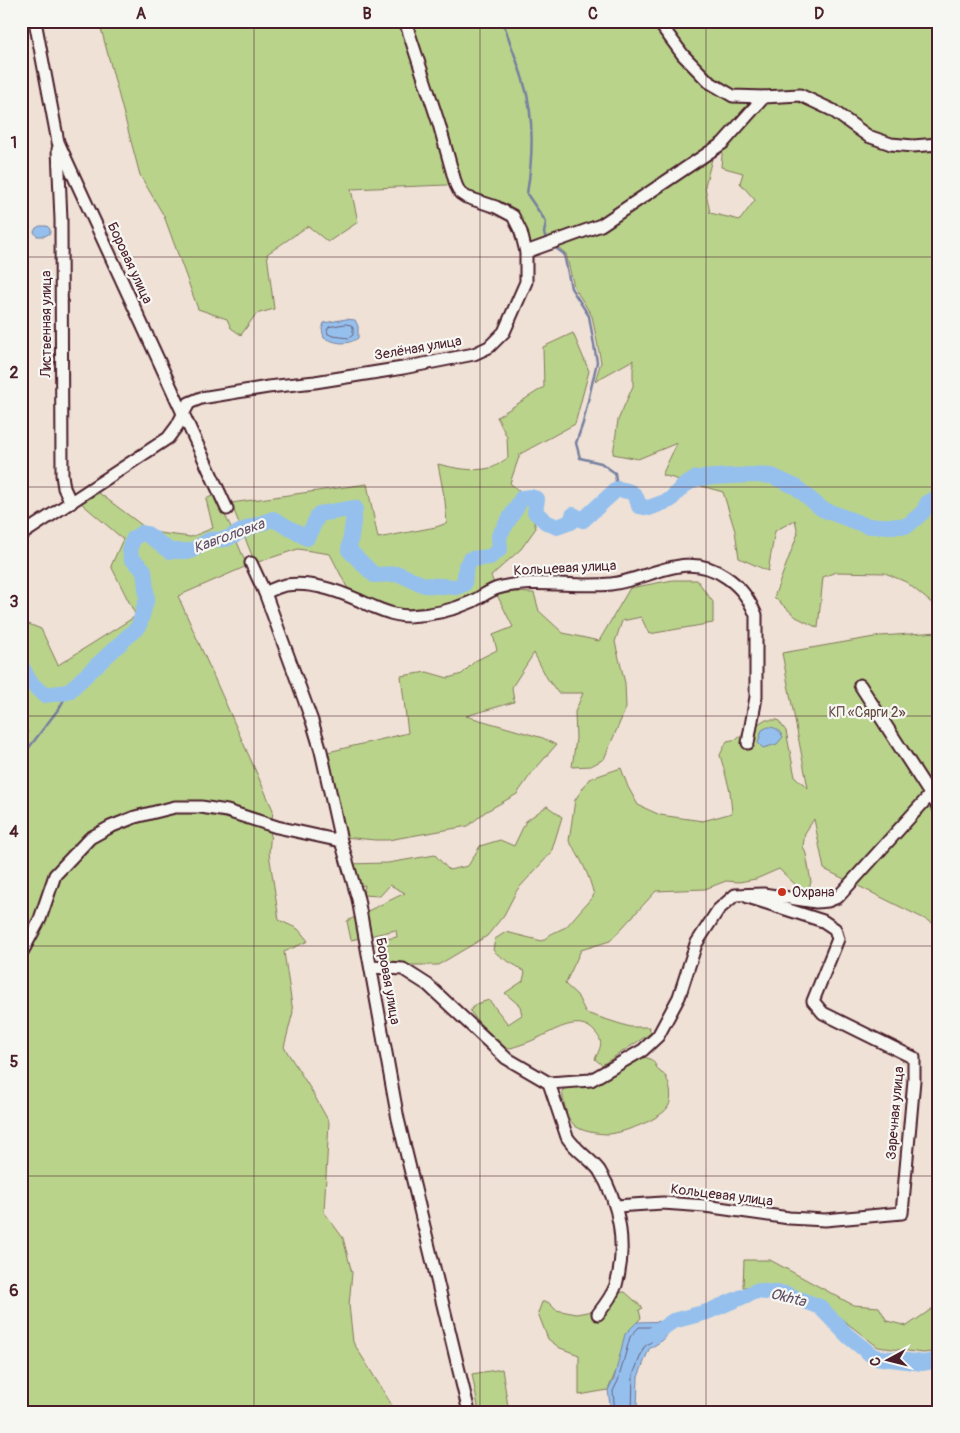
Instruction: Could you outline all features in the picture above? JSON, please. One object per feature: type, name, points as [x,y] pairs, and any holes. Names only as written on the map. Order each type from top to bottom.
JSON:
[{"type":"street","name":"Боровая улица","points":[[35,21],[58,142],[227,509]]},
{"type":"street","name":"Зелёная улица","points":[[21,535],[168,438],[177,426],[189,403],[201,398],[403,368],[474,354],[489,347],[504,332],[526,282],[526,252],[521,232],[513,216],[460,193],[405,21]]},
{"type":"street","points":[[658,21],[683,54],[709,82],[733,96],[800,96],[832,110],[868,136],[891,144],[913,146],[939,144]]},
{"type":"street","points":[[526,252],[601,224],[723,143],[764,97]]},
{"type":"street","name":"Лиственная улица","points":[[58,142],[61,220],[62,475],[64,488],[71,503]]},
{"type":"street","name":"Боровая улица","points":[[251,563],[265,593],[312,721],[321,751],[341,841],[358,899],[398,1119],[468,1412]]},
{"type":"street","name":"Кольцевая улица","points":[[265,593],[284,585],[300,584],[321,587],[385,612],[405,616],[426,615],[444,612],[471,602],[496,589],[520,584],[611,584],[677,566],[704,566],[718,571],[742,590],[756,615],[756,697],[748,743]]},
{"type":"street","points":[[860,685],[935,794],[939,808]]},
{"type":"street","points":[[371,967],[404,969],[428,985],[506,1058],[549,1083],[591,1080],[643,1050],[658,1036],[679,997],[696,944],[718,910],[736,895],[763,894],[816,902],[828,901],[838,896],[935,794]]},
{"type":"street","points":[[21,954],[40,919],[55,875],[90,838],[135,816],[175,807],[201,807],[341,841]]},
{"type":"street","name":"Заречная улица","points":[[736,895],[823,922],[835,929],[838,939],[813,1001],[823,1013],[914,1058],[914,1080],[902,1213],[825,1220]]},
{"type":"street","points":[[549,1083],[567,1137],[571,1144],[599,1171],[616,1206],[621,1233],[619,1268],[612,1293],[598,1314]]},
{"type":"street","name":"Кольцевая улица","points":[[616,1206],[663,1203],[705,1206],[789,1218],[825,1220]]},
{"type":"green space","points":[[99,21],[939,21],[939,137],[909,141],[869,136],[889,151],[939,150],[939,609],[906,582],[885,573],[836,572],[823,577],[818,628],[796,617],[774,597],[798,533],[795,520],[775,531],[768,571],[739,558],[735,531],[723,492],[662,475],[677,443],[638,459],[613,454],[618,420],[633,386],[633,360],[595,381],[601,362],[592,316],[574,287],[566,254],[556,245],[713,155],[705,186],[710,213],[740,220],[755,200],[740,183],[743,173],[721,167],[723,144],[764,97],[722,143],[659,180],[599,219],[531,245],[517,214],[494,199],[446,185],[351,189],[358,222],[328,242],[308,226],[267,254],[274,309],[256,314],[241,335],[231,328],[227,319],[198,309],[164,216],[140,175]]},
{"type":"green space","points":[[573,333],[589,371],[575,424],[520,454],[510,483],[530,501],[530,510],[536,528],[521,549],[491,576],[494,583],[442,606],[406,609],[387,606],[348,589],[330,554],[298,549],[255,563],[231,503],[367,484],[378,538],[436,527],[447,523],[438,464],[477,470],[490,468],[508,458],[507,437],[497,417],[544,387],[543,347]]},
{"type":"green space","points":[[99,493],[151,532],[191,537],[213,528],[206,499],[214,495],[230,525],[247,566],[178,596],[273,810],[269,853],[279,920],[298,929],[308,941],[284,952],[293,1012],[284,1047],[329,1122],[324,1212],[343,1238],[352,1273],[349,1305],[353,1342],[396,1412],[21,1412],[21,735],[28,733],[21,715],[21,621],[41,629],[58,665],[136,616],[111,566],[123,539],[81,503]]},
{"type":"green space","points":[[673,580],[697,580],[713,602],[713,623],[649,634],[641,617],[622,621],[615,642],[625,683],[626,708],[604,759],[591,766],[572,767],[576,739],[575,712],[583,693],[558,693],[547,678],[534,653],[512,687],[514,702],[466,716],[543,738],[556,745],[531,774],[517,794],[485,812],[468,826],[388,840],[344,837],[324,753],[408,733],[401,676],[427,672],[448,678],[462,674],[475,661],[497,650],[493,635],[513,627],[497,595],[513,592],[534,593],[539,611],[563,633],[599,641],[630,588]]},
{"type":"green space","name":"КП «Сярги 2»","points":[[939,632],[939,926],[824,869],[814,819],[805,833],[803,846],[811,882],[809,888],[799,888],[779,869],[756,879],[739,882],[726,881],[705,889],[656,891],[610,941],[581,950],[565,984],[577,995],[586,1013],[630,1027],[649,1027],[651,1033],[602,1065],[595,1059],[600,1045],[600,1038],[588,1026],[582,1024],[568,1025],[532,1041],[507,1049],[480,1024],[470,1011],[476,1004],[489,1000],[508,1024],[522,1015],[520,1006],[505,993],[523,981],[525,972],[493,950],[495,939],[506,932],[542,941],[551,934],[566,927],[594,895],[584,867],[569,841],[575,800],[589,779],[621,768],[628,787],[638,805],[660,815],[703,821],[732,813],[730,791],[720,755],[727,741],[737,739],[764,720],[778,720],[786,731],[795,777],[808,788],[782,653],[880,636]]},
{"type":"green space","points":[[547,806],[562,817],[551,853],[517,890],[504,915],[487,936],[438,965],[394,965],[379,962],[384,953],[380,940],[397,937],[396,930],[351,940],[347,921],[405,893],[390,885],[380,896],[363,895],[365,885],[353,887],[346,864],[388,863],[435,855],[449,870],[468,866],[480,846],[500,840],[514,846],[526,821]]},
{"type":"green space","points":[[641,1057],[651,1060],[667,1080],[670,1104],[664,1112],[641,1125],[609,1134],[585,1131],[576,1127],[568,1117],[562,1091]]},
{"type":"green space","points":[[744,1260],[770,1260],[853,1305],[879,1307],[887,1321],[907,1326],[939,1304],[939,1351],[923,1353],[878,1347],[821,1303],[791,1290],[743,1287]]},
{"type":"green space","points":[[625,1292],[643,1308],[639,1310],[641,1318],[637,1322],[608,1390],[579,1395],[579,1355],[560,1348],[548,1339],[538,1313],[542,1302],[548,1302],[556,1310],[576,1314],[593,1311],[614,1293]]},
{"type":"green space","points":[[502,1369],[509,1412],[479,1412],[472,1374]]},
{"type":"water","points":[[40,226],[47,226],[50,229],[50,233],[45,236],[37,236],[34,232]]},
{"type":"water","points":[[346,319],[355,320],[358,326],[358,338],[354,341],[341,343],[324,338],[322,329],[324,323]]},
{"type":"water","points":[[768,727],[777,729],[783,737],[777,744],[763,748],[758,743],[762,730]]},
{"type":"water","points":[[673,1321],[663,1340],[649,1349],[638,1377],[637,1412],[611,1412],[608,1390],[614,1379],[625,1334],[637,1322]]},
{"type":"waterway","points":[[503,21],[523,80],[530,108],[532,151],[527,194],[546,222],[544,233],[547,241]]},
{"type":"waterway","points":[[553,246],[564,254],[571,288],[589,316],[597,362],[583,423],[576,443],[580,458],[601,463],[615,473],[617,489]]},
{"type":"waterway","name":"Кавголовка","points":[[21,665],[30,682],[44,695],[68,692],[139,626],[147,598],[144,570],[131,558],[130,547],[134,538],[142,533],[147,534],[170,551],[191,551],[209,540],[226,539],[250,527],[273,519],[307,538],[319,514],[355,508],[349,550],[374,575],[399,574],[424,585],[456,587],[464,584],[466,566],[471,559],[490,557],[500,549],[499,536],[522,498],[531,497],[537,499],[535,512],[546,522],[557,527],[571,522],[573,515],[583,520],[617,489],[632,493],[639,506],[649,508],[670,500],[683,486],[697,478],[751,475],[772,476],[796,487],[822,509],[867,526],[907,526],[923,512],[928,502],[939,497]]},
{"type":"waterway","points":[[21,758],[60,707],[68,692]]},
{"type":"waterway","name":"Okhta","points":[[654,1334],[673,1321],[707,1312],[756,1291],[786,1294],[820,1307],[848,1336],[874,1357],[923,1363],[939,1360]]},
{"type":"place","name":"Охрана","points":[[782,892]]}]
